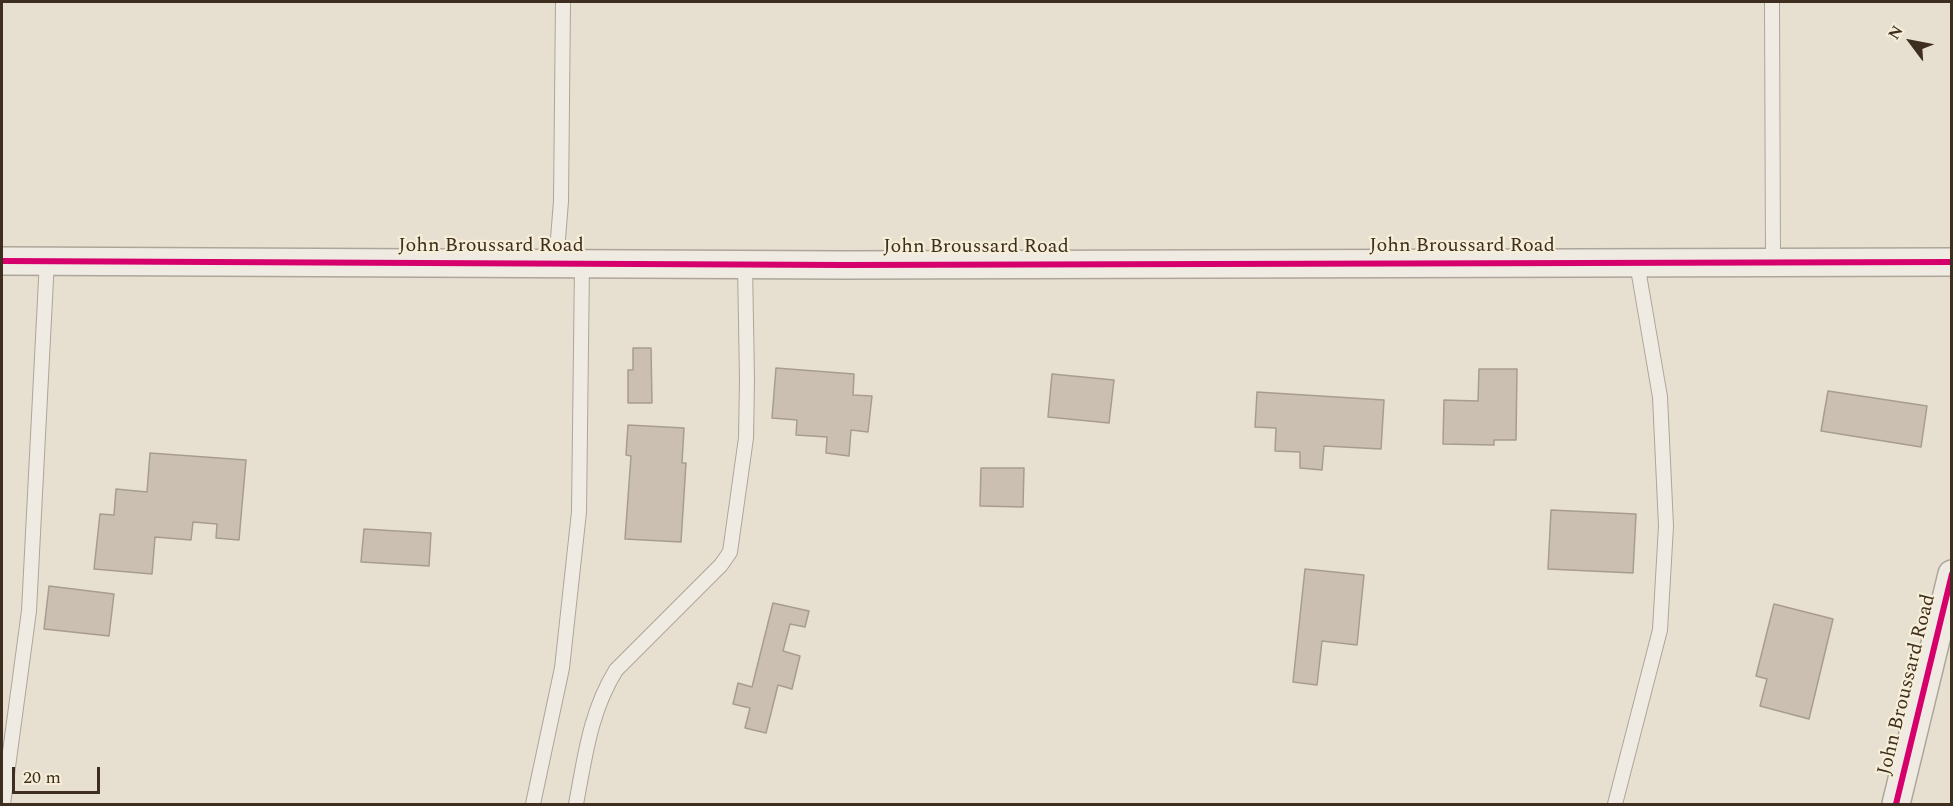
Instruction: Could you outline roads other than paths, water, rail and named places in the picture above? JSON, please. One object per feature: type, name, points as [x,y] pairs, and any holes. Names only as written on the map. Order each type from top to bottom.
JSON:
[{"type":"street","name":"John Broussard Road","points":[[2,261],[745,265],[1952,262]]},
{"type":"street","name":"John Broussard Road","points":[[1896,804],[1952,574]]},
{"type":"lane","points":[[533,804],[562,668],[579,512],[569,264],[560,232],[563,2]]},
{"type":"lane","points":[[1772,2],[1773,262]]},
{"type":"lane","points":[[3,804],[29,611],[47,260]]},
{"type":"lane","points":[[1615,804],[1660,630],[1666,526],[1660,397],[1637,263]]},
{"type":"lane","points":[[576,804],[586,750],[603,691],[616,670],[722,565],[730,552],[746,438],[745,265]]}]
